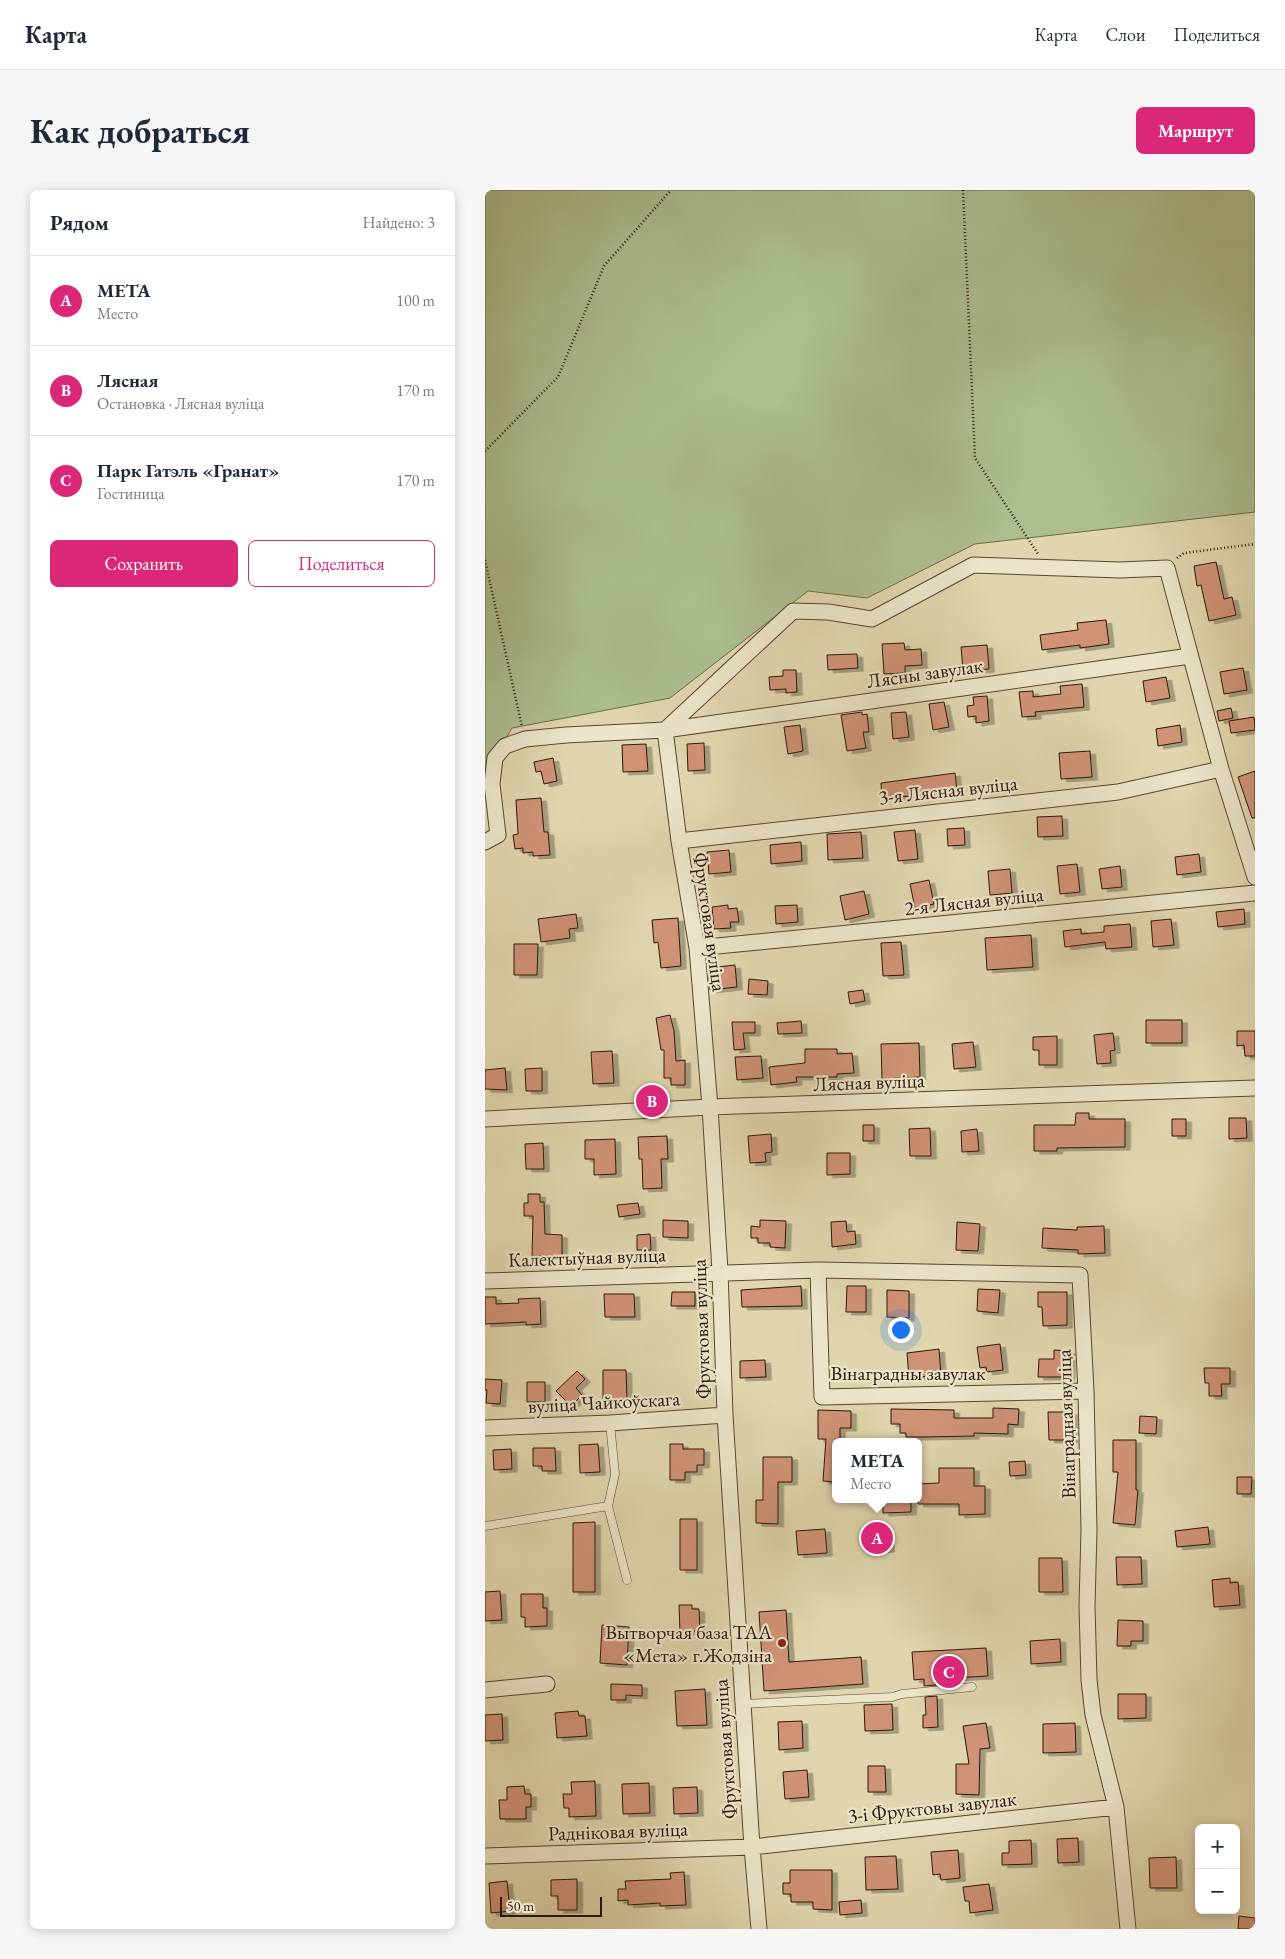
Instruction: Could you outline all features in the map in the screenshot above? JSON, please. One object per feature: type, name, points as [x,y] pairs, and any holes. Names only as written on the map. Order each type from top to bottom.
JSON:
[{"type":"street","points":[[665,730],[793,611],[828,612],[872,619],[973,565],[1120,570],[1167,568],[1221,770],[1255,877]]},
{"type":"street","name":"Лясны завулак","points":[[485,842],[498,835],[492,784],[495,758],[505,746],[525,739],[566,734],[665,730],[1190,656]]},
{"type":"street","name":"Фруктовая вуліца","points":[[665,730],[679,841],[697,948],[710,1107],[725,1415],[752,1847],[759,1929]]},
{"type":"street","name":"3-я Лясная вуліца","points":[[679,841],[1118,792],[1221,770]]},
{"type":"street","name":"2-я Лясная вуліца","points":[[697,948],[1255,893]]},
{"type":"street","name":"Лясная вуліца","points":[[485,1119],[710,1107],[1255,1088]]},
{"type":"street","name":"Вінаградная вуліца","points":[[719,1272],[818,1270],[1080,1276],[1087,1391],[1089,1680],[1093,1715],[1116,1807],[1128,1929]]},
{"type":"street","name":"Вінаградны завулак","points":[[818,1270],[822,1397],[1087,1391]]},
{"type":"street","name":"Калектыўная вуліца","points":[[485,1280],[719,1272]]},
{"type":"street","name":"вуліца Чайкоўскага","points":[[485,1428],[609,1423],[725,1415]]},
{"type":"street","points":[[485,1690],[547,1684]]},
{"type":"street","name":"3-і Фруктовы завулак","points":[[752,1847],[1116,1807]]},
{"type":"street","name":"Радніковая вуліца","points":[[485,1856],[752,1847]]},
{"type":"lane","points":[[609,1423],[615,1474],[608,1506],[627,1580]]},
{"type":"lane","points":[[485,1526],[608,1506]]},
{"type":"lane","points":[[743,1704],[892,1697],[902,1694],[972,1687]]},
{"type":"path","points":[[485,451],[558,377],[604,266],[671,190]]},
{"type":"path","points":[[963,190],[975,458],[1047,568]]},
{"type":"path","points":[[1167,568],[1184,552],[1255,544]]},
{"type":"path","points":[[485,560],[525,739]]},
{"type":"green space","points":[[485,190],[1255,190],[1255,512],[975,544],[867,598],[808,591],[670,698],[512,728],[485,774]]},
{"type":"building","points":[[1216,562],[1224,599],[1232,597],[1236,615],[1209,621],[1201,585],[1197,586],[1194,566]]},
{"type":"building","points":[[1106,620],[1109,644],[1080,648],[1080,645],[1042,650],[1040,635],[1078,630],[1077,623]]},
{"type":"building","points":[[904,643],[905,650],[921,649],[922,665],[905,666],[905,673],[884,674],[882,644]]},
{"type":"building","points":[[987,645],[989,669],[963,671],[961,647]]},
{"type":"building","points":[[857,654],[858,668],[828,670],[827,655]]},
{"type":"building","points":[[1243,668],[1247,690],[1224,694],[1220,672]]},
{"type":"building","points":[[783,670],[796,670],[797,692],[786,693],[786,689],[770,690],[769,677],[783,676]]},
{"type":"building","points":[[1166,677],[1170,698],[1146,702],[1143,681]]},
{"type":"building","points":[[1082,684],[1084,707],[1035,712],[1036,716],[1022,717],[1019,692],[1033,691],[1033,697],[1061,694],[1060,686]]},
{"type":"building","points":[[987,696],[989,721],[976,723],[976,716],[968,717],[967,706],[974,705],[973,697]]},
{"type":"building","points":[[944,702],[949,727],[933,730],[929,704]]},
{"type":"building","points":[[1231,708],[1233,718],[1219,721],[1217,711]]},
{"type":"building","points":[[862,712],[862,715],[867,714],[869,732],[863,732],[866,748],[847,751],[841,715]]},
{"type":"building","points":[[906,712],[909,737],[893,739],[891,713]]},
{"type":"building","points":[[1254,717],[1255,730],[1231,733],[1229,721]]},
{"type":"building","points":[[800,725],[803,751],[788,754],[784,727]]},
{"type":"building","points":[[1180,725],[1182,742],[1158,746],[1156,729]]},
{"type":"building","points":[[704,743],[705,770],[688,771],[687,744]]},
{"type":"building","points":[[646,744],[648,771],[623,772],[622,745]]},
{"type":"building","points":[[1090,751],[1092,777],[1061,779],[1059,753]]},
{"type":"building","points":[[553,758],[557,781],[544,784],[541,771],[536,772],[534,762]]},
{"type":"building","points":[[1255,771],[1255,818],[1252,818],[1238,777]]},
{"type":"building","points":[[955,773],[957,791],[882,799],[881,783]]},
{"type":"building","points":[[541,798],[544,832],[548,832],[550,855],[533,856],[533,852],[523,853],[523,848],[515,849],[513,835],[518,834],[516,800]]},
{"type":"building","points":[[1062,816],[1063,836],[1038,837],[1037,817]]},
{"type":"building","points":[[964,828],[965,845],[948,846],[947,829]]},
{"type":"building","points":[[915,830],[918,859],[898,861],[894,832]]},
{"type":"building","points":[[861,832],[863,858],[828,860],[827,834]]},
{"type":"building","points":[[801,842],[802,861],[771,864],[770,845]]},
{"type":"building","points":[[729,850],[731,872],[709,874],[707,852]]},
{"type":"building","points":[[1199,854],[1201,872],[1177,875],[1175,857]]},
{"type":"building","points":[[1077,864],[1080,892],[1060,894],[1057,866]]},
{"type":"building","points":[[1120,866],[1122,887],[1102,889],[1099,869]]},
{"type":"building","points":[[1010,869],[1012,893],[990,895],[988,871]]},
{"type":"building","points":[[929,880],[934,904],[915,908],[910,884]]},
{"type":"building","points":[[864,891],[869,914],[845,920],[840,896]]},
{"type":"building","points":[[728,905],[728,909],[737,908],[739,922],[730,922],[731,928],[714,929],[712,907]]},
{"type":"building","points":[[797,905],[798,922],[776,924],[775,906]]},
{"type":"building","points":[[1244,909],[1245,924],[1218,927],[1216,912]]},
{"type":"building","points":[[576,914],[578,928],[569,929],[570,938],[541,942],[538,919]]},
{"type":"building","points":[[678,918],[681,966],[661,968],[658,942],[654,943],[652,920]]},
{"type":"building","points":[[1171,919],[1174,945],[1153,947],[1151,921]]},
{"type":"building","points":[[1130,924],[1132,947],[1106,949],[1105,942],[1065,947],[1063,931],[1081,929],[1081,934],[1104,932],[1104,926]]},
{"type":"building","points":[[1031,935],[1033,967],[987,970],[985,938]]},
{"type":"building","points":[[901,942],[904,975],[883,976],[881,943]]},
{"type":"building","points":[[514,944],[538,944],[537,975],[514,975]]},
{"type":"building","points":[[735,965],[737,987],[710,990],[708,968]]},
{"type":"building","points":[[749,979],[768,981],[767,995],[748,994]]},
{"type":"building","points":[[863,990],[865,1001],[850,1004],[848,992]]},
{"type":"building","points":[[670,1015],[674,1031],[676,1061],[685,1060],[685,1085],[671,1085],[671,1078],[664,1078],[664,1050],[661,1050],[656,1018]]},
{"type":"building","points":[[1146,1020],[1182,1020],[1182,1043],[1146,1043]]},
{"type":"building","points":[[801,1021],[802,1033],[778,1034],[777,1023]]},
{"type":"building","points":[[732,1022],[755,1022],[755,1033],[743,1033],[745,1049],[734,1050]]},
{"type":"building","points":[[1237,1031],[1255,1031],[1255,1056],[1245,1056],[1244,1045],[1237,1046]]},
{"type":"building","points":[[1113,1033],[1115,1050],[1110,1051],[1111,1063],[1097,1064],[1094,1035]]},
{"type":"building","points":[[1057,1036],[1057,1065],[1039,1065],[1039,1050],[1033,1050],[1033,1037]]},
{"type":"building","points":[[973,1042],[976,1067],[954,1069],[952,1044]]},
{"type":"building","points":[[919,1043],[920,1077],[882,1079],[881,1044]]},
{"type":"building","points":[[805,1049],[837,1049],[837,1054],[852,1053],[854,1073],[837,1074],[837,1077],[796,1077],[797,1082],[771,1085],[769,1067],[805,1063]]},
{"type":"building","points":[[612,1051],[614,1083],[593,1084],[591,1052]]},
{"type":"building","points":[[761,1056],[763,1078],[737,1080],[735,1057]]},
{"type":"building","points":[[505,1068],[507,1090],[485,1089],[485,1070]]},
{"type":"building","points":[[542,1068],[542,1091],[526,1091],[525,1069]]},
{"type":"building","points":[[1076,1113],[1089,1113],[1089,1119],[1125,1119],[1125,1147],[1057,1148],[1057,1151],[1034,1151],[1034,1125],[1075,1125]]},
{"type":"building","points":[[1229,1118],[1246,1118],[1247,1138],[1229,1139]]},
{"type":"building","points":[[1172,1119],[1186,1119],[1186,1136],[1172,1136]]},
{"type":"building","points":[[863,1125],[874,1125],[874,1141],[863,1141]]},
{"type":"building","points":[[930,1128],[931,1156],[910,1156],[909,1129]]},
{"type":"building","points":[[977,1129],[979,1151],[962,1152],[961,1131]]},
{"type":"building","points":[[771,1134],[772,1152],[765,1153],[766,1162],[750,1163],[748,1136]]},
{"type":"building","points":[[667,1136],[668,1159],[661,1159],[662,1188],[643,1189],[642,1159],[639,1159],[638,1137]]},
{"type":"building","points":[[615,1139],[616,1174],[594,1175],[594,1159],[585,1159],[585,1140]]},
{"type":"building","points":[[543,1143],[544,1169],[526,1169],[525,1144]]},
{"type":"building","points":[[827,1153],[850,1153],[850,1174],[827,1175]]},
{"type":"building","points":[[528,1194],[540,1194],[540,1202],[544,1202],[545,1234],[562,1235],[562,1256],[532,1256],[533,1216],[524,1216],[524,1203],[528,1203]]},
{"type":"building","points":[[638,1203],[640,1214],[619,1217],[617,1205]]},
{"type":"building","points":[[663,1220],[688,1221],[688,1238],[663,1237]]},
{"type":"building","points":[[760,1220],[786,1221],[785,1248],[770,1247],[770,1243],[758,1243],[758,1238],[751,1238],[751,1226],[760,1227]]},
{"type":"building","points":[[846,1221],[847,1232],[855,1231],[856,1244],[832,1247],[831,1222]]},
{"type":"building","points":[[957,1222],[980,1224],[978,1251],[956,1250]]},
{"type":"building","points":[[1104,1226],[1105,1253],[1078,1254],[1078,1250],[1042,1248],[1043,1228],[1077,1230],[1077,1227]]},
{"type":"building","points":[[650,1234],[651,1250],[637,1250],[637,1235]]},
{"type":"building","points":[[801,1286],[802,1306],[742,1307],[741,1290]]},
{"type":"building","points":[[847,1286],[866,1286],[866,1312],[846,1312]]},
{"type":"building","points":[[978,1289],[1000,1290],[998,1313],[977,1311]]},
{"type":"building","points":[[887,1290],[909,1291],[909,1318],[887,1317]]},
{"type":"building","points":[[672,1292],[695,1292],[695,1306],[671,1306]]},
{"type":"building","points":[[1038,1292],[1067,1292],[1067,1325],[1043,1326],[1042,1307],[1038,1307]]},
{"type":"building","points":[[604,1294],[634,1294],[635,1317],[605,1317]]},
{"type":"building","points":[[485,1297],[496,1297],[496,1304],[519,1303],[518,1299],[540,1298],[541,1324],[526,1325],[526,1322],[485,1324]]},
{"type":"building","points":[[1000,1344],[1003,1370],[987,1372],[986,1367],[980,1368],[977,1347]]},
{"type":"building","points":[[939,1349],[941,1375],[909,1378],[907,1353]]},
{"type":"building","points":[[1054,1350],[1070,1351],[1069,1377],[1038,1377],[1039,1359],[1054,1359]]},
{"type":"building","points":[[765,1360],[766,1377],[740,1378],[740,1361]]},
{"type":"building","points":[[1204,1368],[1230,1368],[1230,1384],[1221,1384],[1222,1396],[1209,1396],[1209,1383],[1205,1383]]},
{"type":"building","points":[[603,1370],[626,1370],[627,1399],[603,1399]]},
{"type":"building","points":[[577,1371],[585,1379],[576,1388],[582,1395],[571,1406],[556,1391]]},
{"type":"building","points":[[485,1379],[502,1380],[500,1404],[486,1403],[487,1390],[485,1390]]},
{"type":"building","points":[[527,1382],[545,1382],[545,1402],[527,1402]]},
{"type":"building","points":[[993,1408],[1019,1409],[1018,1425],[1008,1424],[1008,1434],[974,1433],[974,1436],[906,1437],[906,1433],[900,1433],[900,1424],[891,1424],[891,1409],[954,1410],[954,1418],[993,1418]]},
{"type":"building","points":[[818,1410],[851,1411],[851,1428],[840,1428],[840,1438],[832,1438],[832,1482],[823,1481],[826,1439],[818,1439]]},
{"type":"building","points":[[1048,1412],[1072,1412],[1072,1440],[1049,1440]]},
{"type":"building","points":[[1140,1416],[1157,1417],[1156,1434],[1139,1433]]},
{"type":"building","points":[[1113,1440],[1136,1440],[1136,1490],[1138,1490],[1135,1525],[1113,1523],[1118,1472],[1113,1472]]},
{"type":"building","points":[[598,1444],[600,1472],[580,1473],[579,1445]]},
{"type":"building","points":[[670,1444],[683,1444],[683,1449],[704,1449],[704,1465],[697,1465],[697,1472],[685,1472],[685,1480],[670,1480]]},
{"type":"building","points":[[533,1448],[555,1448],[556,1471],[542,1471],[542,1466],[533,1466]]},
{"type":"building","points":[[511,1449],[512,1469],[494,1470],[493,1450]]},
{"type":"building","points":[[763,1457],[792,1457],[792,1482],[778,1482],[778,1524],[756,1523],[756,1500],[763,1500]]},
{"type":"building","points":[[1025,1461],[1026,1475],[1010,1476],[1009,1462]]},
{"type":"building","points":[[939,1468],[974,1468],[974,1486],[985,1486],[985,1514],[959,1515],[959,1504],[918,1504],[922,1503],[922,1484],[939,1483]]},
{"type":"building","points":[[1237,1477],[1252,1477],[1251,1494],[1237,1494]]},
{"type":"building","points":[[883,1503],[911,1503],[911,1512],[883,1513]]},
{"type":"building","points":[[680,1519],[697,1519],[697,1570],[680,1570]]},
{"type":"building","points":[[595,1522],[595,1592],[573,1592],[573,1523]]},
{"type":"building","points":[[887,1526],[889,1549],[867,1550],[866,1528]]},
{"type":"building","points":[[1208,1527],[1210,1544],[1177,1547],[1175,1531]]},
{"type":"building","points":[[825,1529],[827,1553],[798,1555],[796,1531]]},
{"type":"building","points":[[1116,1557],[1141,1557],[1142,1584],[1117,1585]]},
{"type":"building","points":[[1039,1558],[1062,1558],[1063,1592],[1039,1592]]},
{"type":"building","points":[[1230,1578],[1230,1583],[1238,1582],[1240,1605],[1214,1607],[1212,1580]]},
{"type":"building","points":[[500,1591],[502,1620],[485,1621],[485,1592]]},
{"type":"building","points":[[521,1594],[543,1594],[543,1608],[547,1608],[547,1626],[525,1627],[525,1617],[521,1617]]},
{"type":"building","points":[[679,1605],[692,1605],[692,1609],[699,1609],[700,1631],[680,1632]]},
{"type":"building","points":[[786,1610],[789,1662],[861,1657],[863,1684],[764,1691],[759,1612]]},
{"type":"building","points":[[1118,1620],[1143,1621],[1143,1641],[1131,1641],[1131,1646],[1117,1646]]},
{"type":"building","points":[[602,1625],[629,1627],[627,1665],[600,1663]]},
{"type":"building","points":[[1060,1639],[1061,1662],[1031,1664],[1030,1641]]},
{"type":"building","points":[[986,1648],[988,1676],[936,1679],[936,1685],[924,1686],[924,1679],[914,1680],[912,1652]]},
{"type":"building","points":[[611,1684],[642,1685],[642,1696],[626,1695],[626,1700],[611,1700]]},
{"type":"building","points":[[705,1689],[707,1725],[677,1726],[675,1691]]},
{"type":"building","points":[[1118,1694],[1146,1694],[1146,1718],[1118,1719]]},
{"type":"building","points":[[937,1696],[938,1727],[923,1728],[923,1715],[926,1715],[925,1697]]},
{"type":"building","points":[[892,1704],[893,1730],[865,1731],[864,1705]]},
{"type":"building","points":[[578,1711],[579,1716],[585,1716],[587,1736],[557,1738],[555,1713]]},
{"type":"building","points":[[502,1714],[503,1740],[485,1741],[485,1715]]},
{"type":"building","points":[[802,1721],[803,1748],[779,1750],[778,1722]]},
{"type":"building","points":[[986,1723],[990,1748],[980,1749],[979,1795],[956,1794],[956,1764],[969,1764],[963,1726]]},
{"type":"building","points":[[1075,1723],[1076,1752],[1043,1753],[1043,1724]]},
{"type":"building","points":[[868,1766],[885,1766],[886,1792],[868,1792]]},
{"type":"building","points":[[807,1770],[809,1797],[785,1799],[783,1772]]},
{"type":"building","points":[[595,1781],[596,1816],[569,1817],[569,1808],[564,1808],[563,1794],[572,1794],[571,1782]]},
{"type":"building","points":[[649,1783],[650,1813],[623,1814],[622,1784]]},
{"type":"building","points":[[524,1786],[525,1794],[531,1794],[531,1807],[526,1807],[526,1819],[500,1819],[499,1800],[507,1800],[507,1787]]},
{"type":"building","points":[[697,1787],[698,1813],[674,1814],[673,1788]]},
{"type":"building","points":[[1078,1838],[1079,1862],[1058,1863],[1057,1839]]},
{"type":"building","points":[[1031,1840],[1032,1864],[1002,1865],[1002,1853],[1009,1853],[1009,1841]]},
{"type":"building","points":[[958,1850],[960,1878],[941,1880],[940,1874],[933,1875],[931,1852]]},
{"type":"building","points":[[896,1856],[898,1889],[866,1890],[865,1857]]},
{"type":"building","points":[[1176,1857],[1177,1888],[1150,1888],[1149,1858]]},
{"type":"building","points":[[790,1870],[832,1870],[832,1910],[813,1909],[813,1902],[791,1902],[791,1894],[783,1894],[783,1883],[790,1883]]},
{"type":"building","points":[[684,1872],[686,1905],[660,1906],[660,1903],[628,1905],[628,1900],[618,1901],[618,1889],[626,1889],[625,1881],[671,1879],[670,1873]]},
{"type":"building","points":[[577,1879],[577,1910],[558,1910],[558,1896],[551,1896],[551,1880]]},
{"type":"building","points":[[507,1881],[510,1911],[491,1913],[489,1883]]},
{"type":"building","points":[[989,1884],[993,1910],[970,1913],[969,1901],[965,1901],[963,1887]]},
{"type":"building","points":[[861,1900],[862,1913],[840,1915],[839,1902]]},
{"type":"building","points":[[1239,1916],[1255,1918],[1255,1929],[1238,1929]]},
{"type":"place","name":"Лясная","points":[[652,1101]]},
{"type":"place","name":"МЕТА","points":[[877,1538]]},
{"type":"place","name":"Вытворчая база ТАА «Мета» г.Жодзіна","points":[[782,1643]]},
{"type":"place","name":"Парк Гатэль «Гранат»","points":[[949,1672]]}]
